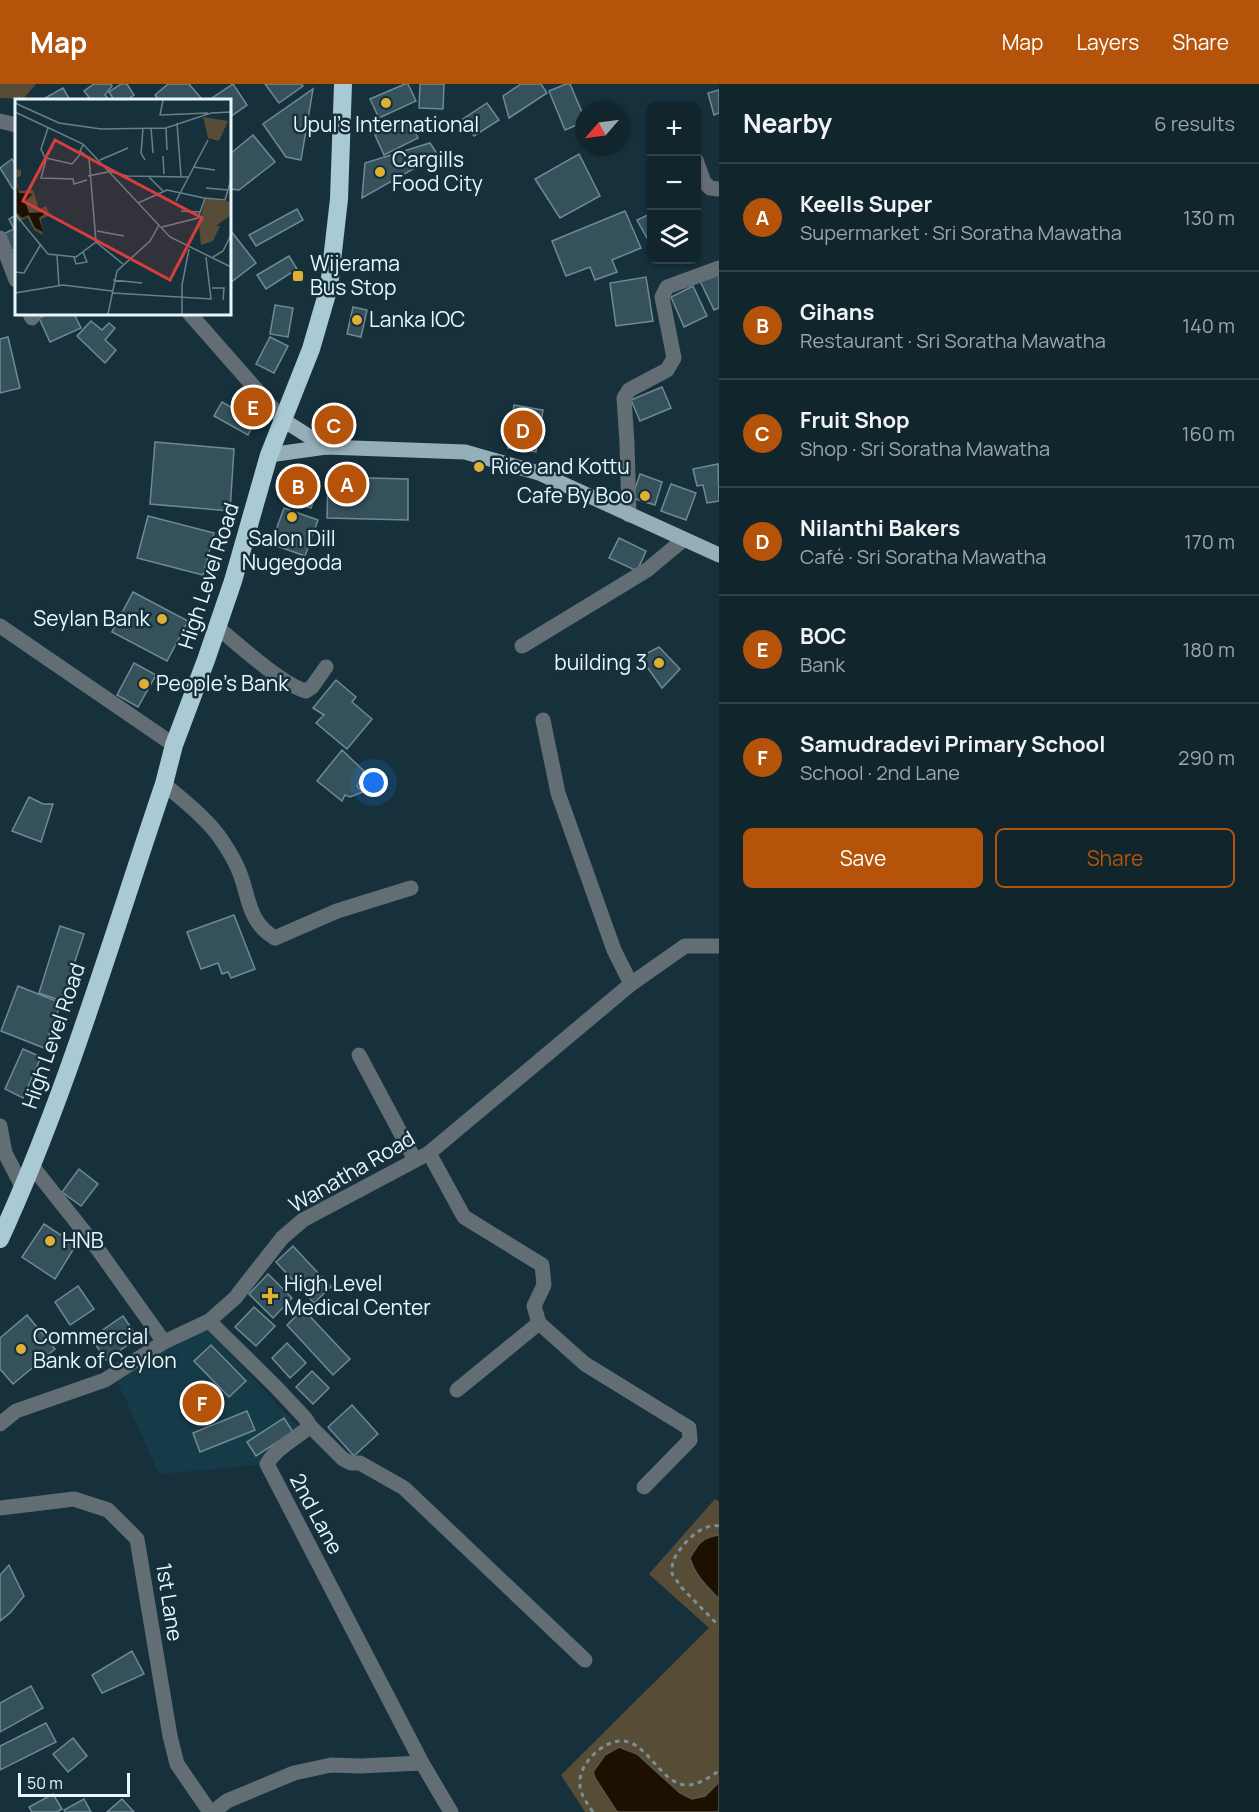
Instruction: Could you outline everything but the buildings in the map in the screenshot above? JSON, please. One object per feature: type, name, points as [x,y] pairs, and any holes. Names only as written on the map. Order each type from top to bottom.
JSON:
[{"type":"highway","name":"High Level Road","points":[[0,1239],[32,1166],[65,1077],[164,784],[174,745],[233,581],[269,455],[311,349],[329,287],[339,199],[343,84]]},
{"type":"main road","points":[[283,420],[326,447]]},
{"type":"main road","points":[[269,455],[326,447],[465,452],[539,473],[719,555]]},
{"type":"street","points":[[0,121],[15,125]]},
{"type":"street","points":[[701,174],[704,182],[710,188],[719,189]]},
{"type":"street","points":[[0,238],[15,277]]},
{"type":"street","points":[[629,515],[624,398],[629,390],[667,370],[674,358],[662,297],[667,287],[719,268]]},
{"type":"street","points":[[191,315],[283,420]]},
{"type":"street","points":[[522,646],[647,570],[684,540]]},
{"type":"street","points":[[0,626],[174,745]]},
{"type":"street","points":[[217,627],[264,666],[298,689],[306,691],[312,687],[326,667]]},
{"type":"street","points":[[543,720],[558,793],[614,950],[631,984]]},
{"type":"street","points":[[164,784],[207,822],[223,842],[239,870],[257,922],[263,930],[275,938],[337,911],[411,888]]},
{"type":"street","name":"Wanatha Road","points":[[0,1424],[16,1411],[105,1380],[164,1342],[209,1321],[235,1298],[282,1238],[303,1220],[429,1153],[631,984],[685,946],[719,946]]},
{"type":"street","points":[[359,1055],[415,1160]]},
{"type":"street","points":[[0,1126],[5,1153],[23,1188]]},
{"type":"street","points":[[429,1153],[464,1217],[542,1265],[544,1285],[534,1306],[539,1323],[585,1364],[688,1428],[690,1440],[644,1487]]},
{"type":"street","points":[[32,1166],[97,1248],[164,1342]]},
{"type":"street","points":[[209,1321],[277,1388],[343,1459],[351,1463],[360,1463],[404,1488],[585,1660]]},
{"type":"street","points":[[457,1390],[539,1323]]},
{"type":"street","name":"2nd Lane","points":[[310,1426],[274,1453],[267,1464],[422,1763]]},
{"type":"street","name":"1st Lane","points":[[0,1508],[74,1498],[108,1510],[137,1539],[174,1755],[177,1764],[212,1812]]},
{"type":"street","points":[[212,1812],[227,1801],[294,1773],[331,1766],[422,1763],[451,1812]]},
{"type":"path","points":[[719,1526],[715,1525],[694,1532],[674,1560],[672,1574],[682,1588],[719,1626]]},
{"type":"path","points":[[593,1812],[583,1798],[579,1787],[581,1772],[591,1756],[603,1747],[619,1742],[630,1742],[647,1753],[670,1777],[684,1785],[697,1784],[719,1771]]},
{"type":"shaded area","points":[[0,84],[36,84],[23,99],[0,98]]},
{"type":"shaded area","points":[[203,1325],[303,1432],[267,1464],[159,1474],[114,1374]]},
{"type":"shaded area","points":[[715,1499],[719,1502],[719,1812],[585,1812],[561,1775],[709,1628],[649,1574]]},
{"type":"shaded area","points":[[719,1535],[719,1599],[698,1575],[690,1558],[701,1542],[708,1537]]},
{"type":"shaded area","points":[[619,1747],[637,1754],[680,1793],[692,1799],[705,1796],[719,1782],[719,1812],[617,1812],[593,1772],[605,1755]]},
{"type":"place","name":"Upul's International","points":[[386,103]]},
{"type":"place","name":"Cargills Food City","points":[[380,172]]},
{"type":"place","name":"Wijerama Bus Stop","points":[[298,276]]},
{"type":"place","name":"Lanka IOC","points":[[357,320]]},
{"type":"place","name":"BOC","points":[[253,407]]},
{"type":"place","name":"Fruit Shop","points":[[334,425]]},
{"type":"place","name":"Nilanthi Bakers","points":[[523,430]]},
{"type":"place","name":"Rice and Kottu","points":[[479,467]]},
{"type":"place","name":"Keells Super","points":[[347,484]]},
{"type":"place","name":"Gihans","points":[[298,486]]},
{"type":"place","name":"Cafe By Boo","points":[[645,496]]},
{"type":"place","name":"Salon Dill Nugegoda","points":[[292,517]]},
{"type":"place","name":"Seylan Bank","points":[[162,619]]},
{"type":"place","name":"building 3","points":[[659,663]]},
{"type":"place","name":"People's Bank","points":[[144,684]]},
{"type":"place","name":"HNB","points":[[50,1241]]},
{"type":"place","name":"High Level Medical Center","points":[[270,1296]]},
{"type":"place","name":"Commercial Bank of Ceylon","points":[[21,1349]]},
{"type":"place","name":"Samudradevi Primary School","points":[[202,1403]]}]
